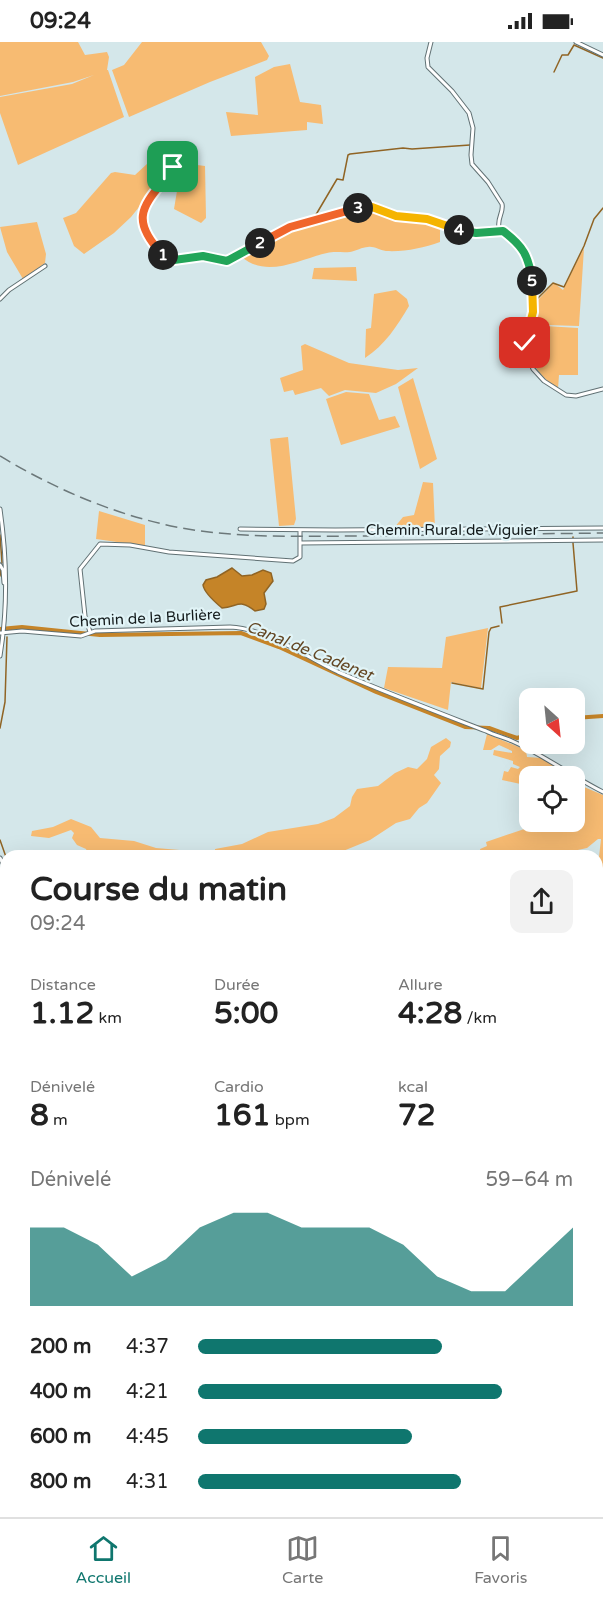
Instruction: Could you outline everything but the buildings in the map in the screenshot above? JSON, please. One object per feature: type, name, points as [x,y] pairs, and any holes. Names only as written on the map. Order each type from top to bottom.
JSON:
[{"type":"street","points":[[431,42],[428,67],[452,91],[469,113],[474,132],[471,159],[502,204],[498,224],[525,253],[530,265],[534,307],[525,338],[525,348],[537,373],[562,393],[576,396],[603,389]]},
{"type":"street","points":[[576,42],[603,55]]},
{"type":"street","points":[[173,165],[172,170],[145,205],[142,214],[146,231],[160,252],[171,260],[203,256],[229,261],[290,227],[367,206],[396,216],[427,219],[468,232],[503,231]]},
{"type":"street","points":[[0,299],[9,290],[45,266]]},
{"type":"street","points":[[0,508],[6,561],[0,656]]},
{"type":"street","points":[[240,529],[603,528]]},
{"type":"street","points":[[90,632],[85,616],[80,569],[100,544],[130,545],[169,552],[293,561],[300,557],[300,530]]},
{"type":"street","name":"Chemin Rural de Viguier","points":[[300,543],[603,540]]},
{"type":"street","points":[[0,565],[3,570],[5,591]]},
{"type":"street","name":"Chemin de la Burlière","points":[[3,630],[81,636],[90,632],[230,627],[246,629],[277,641],[336,671],[509,739],[538,753],[582,782],[603,792]]},
{"type":"shaded area","points":[[0,42],[78,42],[85,55],[107,52],[109,57],[107,70],[124,117],[18,165],[0,113],[0,97],[72,84],[94,75],[73,82],[0,96]]},
{"type":"shaded area","points":[[142,42],[261,42],[269,56],[267,60],[129,117],[112,70],[124,65]]},
{"type":"shaded area","points":[[290,64],[300,102],[321,105],[323,124],[307,122],[307,130],[231,136],[226,112],[258,115],[255,77],[274,67]]},
{"type":"shaded area","points":[[148,163],[169,165],[168,171],[131,217],[114,233],[84,254],[74,246],[63,218],[76,213],[111,173],[135,175]]},
{"type":"shaded area","points":[[182,163],[205,166],[206,218],[201,223],[174,209],[179,179],[177,166]]},
{"type":"shaded area","points":[[368,209],[393,217],[440,225],[440,242],[400,251],[386,251],[370,247],[350,252],[330,252],[273,267],[262,267],[242,257],[287,233]]},
{"type":"shaded area","points":[[37,222],[46,254],[45,263],[23,279],[7,252],[0,227]]},
{"type":"shaded area","points":[[584,248],[579,326],[545,325],[535,316],[536,302],[554,283],[563,290]]},
{"type":"shaded area","points":[[356,267],[357,281],[312,279],[314,268]]},
{"type":"shaded area","points":[[396,290],[407,299],[409,306],[385,341],[365,358],[366,329],[371,328],[374,294]]},
{"type":"shaded area","points":[[545,326],[578,328],[578,375],[559,375],[558,389],[539,372],[527,350],[540,344]]},
{"type":"shaded area","points":[[305,344],[349,363],[398,370],[418,368],[396,384],[376,393],[345,390],[329,396],[321,388],[295,395],[293,390],[284,392],[280,378],[303,370],[301,346]]},
{"type":"shaded area","points":[[413,378],[437,459],[420,469],[398,387]]},
{"type":"shaded area","points":[[346,392],[369,394],[379,420],[395,416],[400,427],[341,445],[326,399]]},
{"type":"shaded area","points":[[288,437],[296,519],[294,525],[279,526],[270,439]]},
{"type":"shaded area","points":[[423,482],[433,483],[435,528],[394,528],[403,517],[414,515]]},
{"type":"shaded area","points":[[99,511],[145,525],[145,546],[96,539]]},
{"type":"shaded area","points":[[232,568],[242,576],[263,570],[271,573],[273,581],[264,593],[266,604],[264,609],[255,611],[242,604],[222,608],[208,594],[203,585],[206,580],[217,577]]},
{"type":"shaded area","points":[[488,628],[481,688],[451,682],[448,710],[384,688],[388,667],[442,668],[446,637]]},
{"type":"shaded area","points":[[487,734],[519,747],[519,754],[542,758],[554,766],[519,767],[513,764],[513,761],[493,755],[494,750],[512,753],[499,745],[491,750],[483,750]]},
{"type":"shaded area","points":[[446,738],[451,742],[450,747],[440,756],[439,769],[434,775],[441,783],[427,803],[419,808],[410,819],[396,823],[370,840],[346,850],[215,850],[242,844],[268,832],[318,824],[334,818],[350,806],[357,789],[378,786],[395,773],[408,767],[417,769],[427,759],[431,747]]},
{"type":"shaded area","points":[[511,767],[518,769],[519,784],[502,780],[504,771],[508,772]]},
{"type":"shaded area","points":[[585,787],[603,795],[603,850],[600,850],[601,839],[587,848],[578,850],[480,850],[487,846],[486,842],[519,831],[585,832]]},
{"type":"shaded area","points":[[71,819],[91,827],[100,838],[134,841],[156,848],[180,850],[86,850],[77,845],[72,838],[74,833],[71,830],[49,838],[31,836],[32,831],[53,827]]},
{"type":"waterway","points":[[554,72],[562,55],[568,55],[574,45],[603,58]]},
{"type":"waterway","points":[[314,218],[337,179],[343,180],[350,154],[403,148],[470,145]]},
{"type":"waterway","points":[[536,300],[553,283],[564,287],[594,219],[603,208]]},
{"type":"waterway","points":[[0,535],[2,563]]},
{"type":"waterway","points":[[502,623],[500,607],[577,591],[573,543]]},
{"type":"waterway","points":[[0,576],[1,569]]},
{"type":"waterway","points":[[452,683],[483,689],[489,632],[491,628],[499,626]]},
{"type":"waterway","name":"Canal de Cadenet","points":[[0,629],[22,627],[100,635],[241,633],[279,647],[376,692],[465,727],[489,728],[519,737]]},
{"type":"waterway","points":[[0,728],[5,702],[7,637]]},
{"type":"waterway","name":"Canal de Cadenet","points":[[585,717],[603,716]]},
{"type":"waterway","points":[[0,840],[4,850]]},
{"type":"railway","points":[[0,456],[63,490],[107,508],[153,522],[200,531],[295,536],[603,533]]},
{"type":"route","points":[[173,167],[145,205],[142,214],[146,231],[160,252],[171,260],[211,256],[229,261],[290,227],[367,206],[396,216],[427,219],[468,232],[503,231],[525,253],[530,265],[534,307],[525,343]]}]
